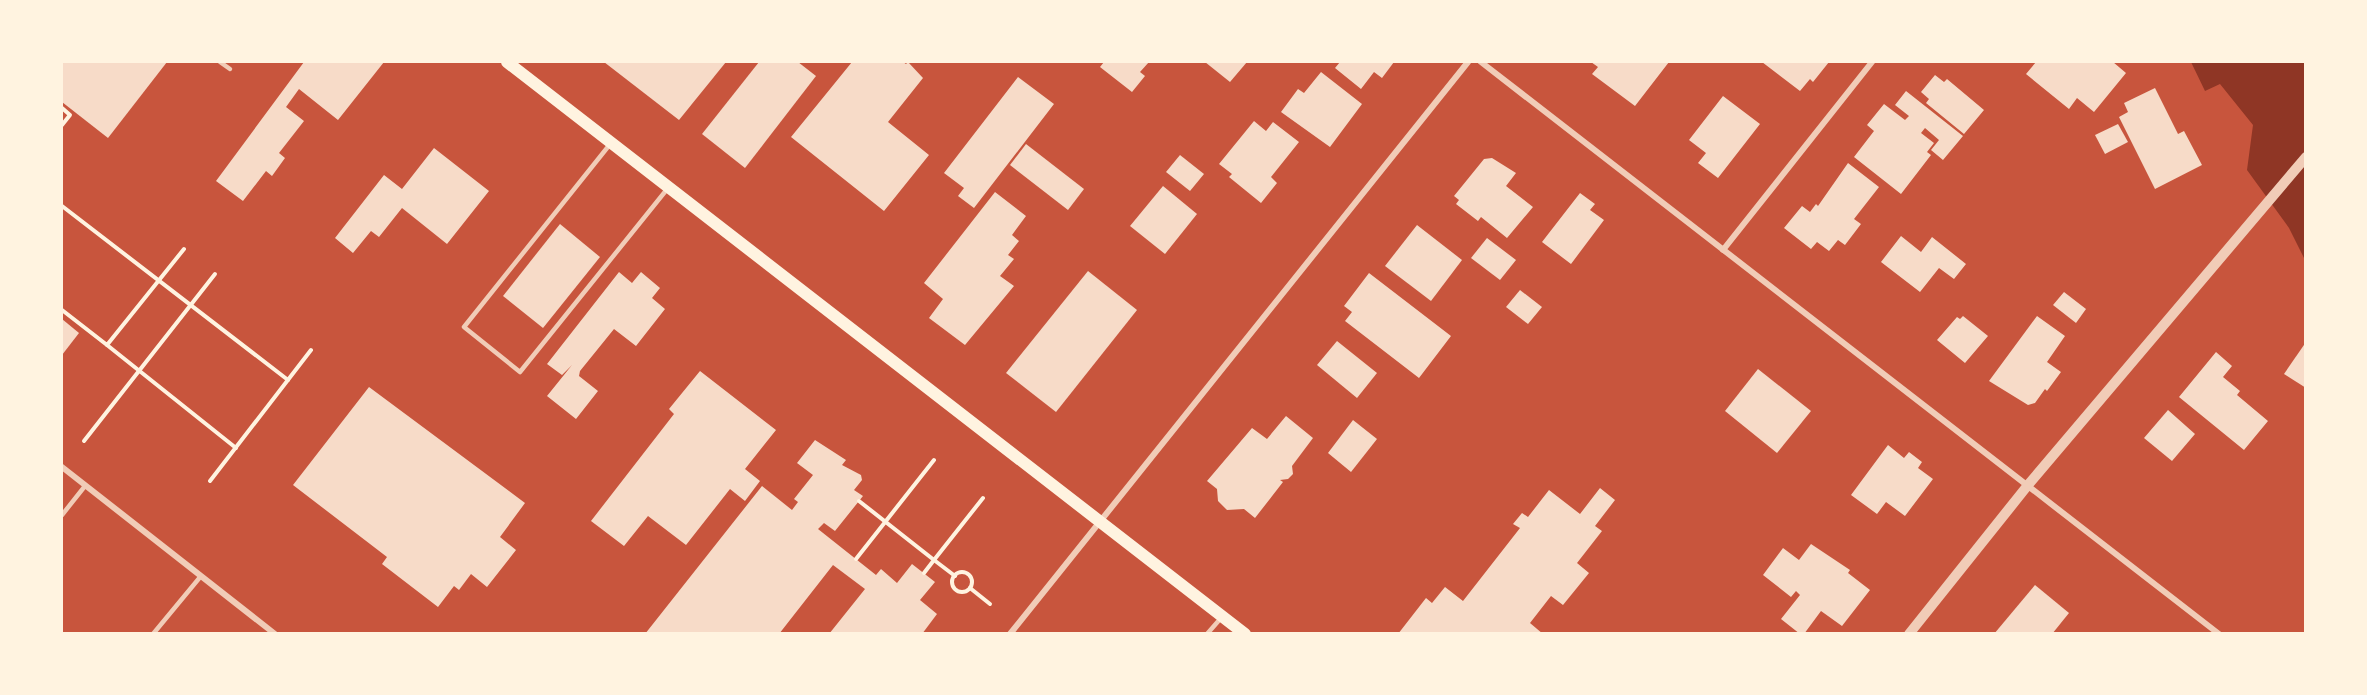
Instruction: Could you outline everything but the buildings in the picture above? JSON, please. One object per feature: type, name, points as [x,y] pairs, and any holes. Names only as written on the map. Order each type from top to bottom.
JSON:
[{"type":"main road","points":[[507,62],[1245,633]]},
{"type":"street","points":[[1010,633],[1468,62]]},
{"type":"street","points":[[1481,62],[2219,633]]},
{"type":"street","points":[[1723,250],[1872,62]]},
{"type":"street","points":[[1909,633],[2028,485],[2306,157]]},
{"type":"street","points":[[62,467],[275,633]]},
{"type":"lane","points":[[220,62],[230,69]]},
{"type":"lane","points":[[611,143],[464,327],[520,372],[668,187]]},
{"type":"lane","points":[[62,515],[85,486]]},
{"type":"lane","points":[[153,633],[201,576]]},
{"type":"lane","points":[[1207,633],[1222,616]]},
{"type":"path","points":[[62,108],[70,115],[62,125]]},
{"type":"path","points":[[62,206],[288,380]]},
{"type":"path","points":[[107,345],[184,249]]},
{"type":"path","points":[[84,441],[215,274]]},
{"type":"path","points":[[62,310],[236,448]]},
{"type":"path","points":[[210,481],[311,350]]},
{"type":"path","points":[[856,559],[934,460]]},
{"type":"path","points":[[924,573],[983,498]]},
{"type":"path","points":[[859,501],[955,576]]},
{"type":"path","points":[[963,572],[968,574],[972,579],[970,588],[962,592],[956,590],[952,584],[955,576],[963,572]]},
{"type":"path","points":[[970,588],[990,604]]},
{"type":"shaded area","points":[[2191,62],[2305,62],[2305,260],[2289,228],[2247,170],[2253,125],[2220,84],[2205,91]]}]
